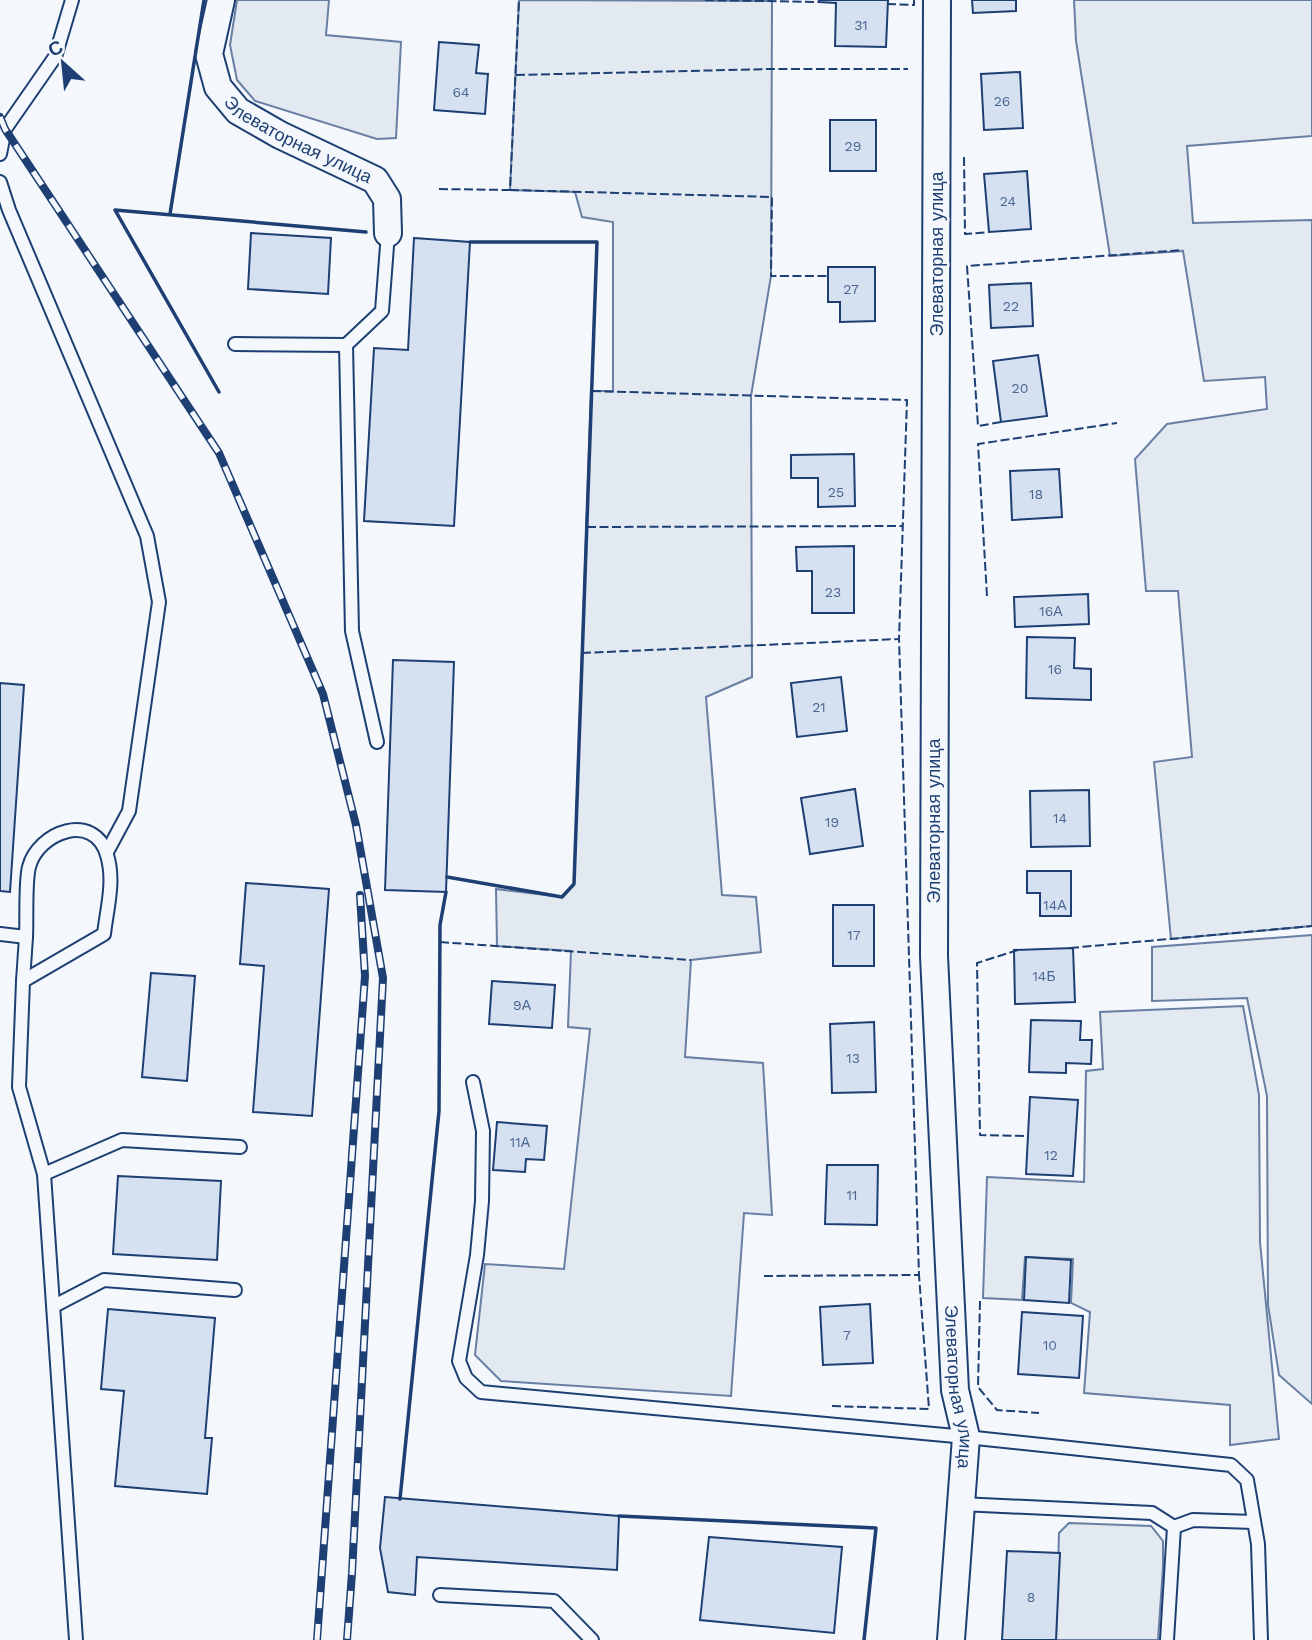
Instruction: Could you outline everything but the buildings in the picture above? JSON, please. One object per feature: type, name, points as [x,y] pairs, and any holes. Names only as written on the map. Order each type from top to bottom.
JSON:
[{"type":"street","name":"Элеваторная улица","points":[[221,0],[209,54],[218,87],[238,111],[280,135],[375,180],[387,199],[388,233]]},
{"type":"street","name":"Элеваторная улица","points":[[937,0],[934,956],[955,1390],[966,1437],[951,1640]]},
{"type":"lane","points":[[0,154],[5,129],[55,57],[72,0]]},
{"type":"lane","points":[[0,182],[9,210],[147,536],[159,602],[129,810],[107,852]]},
{"type":"lane","points":[[235,344],[346,345],[382,311],[388,233]]},
{"type":"lane","points":[[346,345],[352,631],[377,742]]},
{"type":"lane","points":[[23,981],[104,934],[112,877],[107,852],[94,836],[75,828],[47,838],[29,866],[23,981],[19,1087],[44,1174],[76,1640]]},
{"type":"lane","points":[[0,934],[26,937]]},
{"type":"lane","points":[[473,1082],[482,1131],[482,1200],[477,1255],[459,1361],[466,1378],[481,1392],[966,1437],[1231,1465],[1247,1480],[1258,1545],[1261,1640]]},
{"type":"lane","points":[[44,1174],[122,1139],[240,1147]]},
{"type":"lane","points":[[54,1306],[104,1280],[235,1290]]},
{"type":"lane","points":[[961,1504],[1152,1513],[1174,1527]]},
{"type":"lane","points":[[1174,1527],[1194,1520],[1254,1522]]},
{"type":"lane","points":[[1167,1640],[1174,1527]]},
{"type":"lane","points":[[440,1595],[554,1601],[592,1640]]},
{"type":"shaded area","points":[[237,0],[329,0],[326,35],[401,42],[396,138],[377,139],[255,101],[237,80],[230,45]]},
{"type":"shaded area","points":[[519,0],[772,1],[771,276],[751,396],[752,677],[706,697],[722,895],[756,897],[761,952],[691,960],[685,1057],[763,1063],[772,1215],[744,1213],[731,1396],[501,1381],[475,1355],[485,1264],[564,1269],[590,1029],[568,1027],[571,951],[497,946],[496,889],[562,897],[574,884],[591,391],[613,391],[613,222],[582,217],[575,192],[510,190]]},
{"type":"shaded area","points":[[1074,0],[1312,0],[1312,136],[1187,146],[1193,223],[1312,220],[1312,926],[1171,939],[1154,762],[1192,757],[1178,591],[1146,591],[1135,459],[1167,424],[1267,409],[1265,377],[1204,381],[1183,251],[1110,256],[1076,41]]},
{"type":"shaded area","points":[[1312,935],[1312,1404],[1279,1375],[1268,1305],[1267,1096],[1247,998],[1152,1001],[1152,947]]},
{"type":"shaded area","points":[[1243,1006],[1259,1095],[1260,1242],[1279,1439],[1230,1445],[1230,1405],[1084,1393],[1090,1312],[1071,1303],[1073,1259],[1025,1257],[1022,1300],[983,1298],[987,1177],[1084,1182],[1086,1071],[1103,1069],[1100,1012]]},
{"type":"shaded area","points":[[1069,1523],[1151,1526],[1163,1541],[1158,1640],[1056,1640],[1059,1533]]},
{"type":"railway","points":[[0,117],[5,129],[219,453],[323,694],[356,825],[383,978],[347,1640]]},
{"type":"railway","points":[[317,1640],[365,976],[360,895]]},
{"type":"fence","points":[[439,189],[510,190],[519,0]]},
{"type":"fence","points":[[705,0],[819,2]]},
{"type":"fence","points":[[887,4],[914,5],[914,0]]},
{"type":"fence","points":[[516,75],[908,69]]},
{"type":"fence","points":[[964,157],[965,234],[989,232]]},
{"type":"fence","points":[[510,190],[772,197],[771,276],[828,276]]},
{"type":"fence","points":[[1001,422],[978,426],[967,266],[1183,250]]},
{"type":"fence","points":[[582,653],[899,639],[907,400],[591,391]]},
{"type":"fence","points":[[987,596],[978,444],[1117,423]]},
{"type":"fence","points":[[587,527],[903,526]]},
{"type":"fence","points":[[764,1276],[919,1275],[899,639]]},
{"type":"fence","points":[[1070,948],[1312,926]]},
{"type":"fence","points":[[440,942],[691,960]]},
{"type":"fence","points":[[1018,950],[977,963],[980,1135],[1028,1136]]},
{"type":"fence","points":[[832,1406],[929,1409],[919,1275]]},
{"type":"fence","points":[[980,1301],[978,1387],[997,1410],[1039,1413]]},
{"type":"wall","points":[[170,214],[204,0]]},
{"type":"wall","points":[[219,392],[115,210],[366,232]]},
{"type":"wall","points":[[447,877],[562,897],[574,884],[597,242],[470,242]]},
{"type":"wall","points":[[400,1499],[439,1111],[440,925],[446,892]]},
{"type":"wall","points":[[619,1516],[876,1528],[864,1640]]}]
